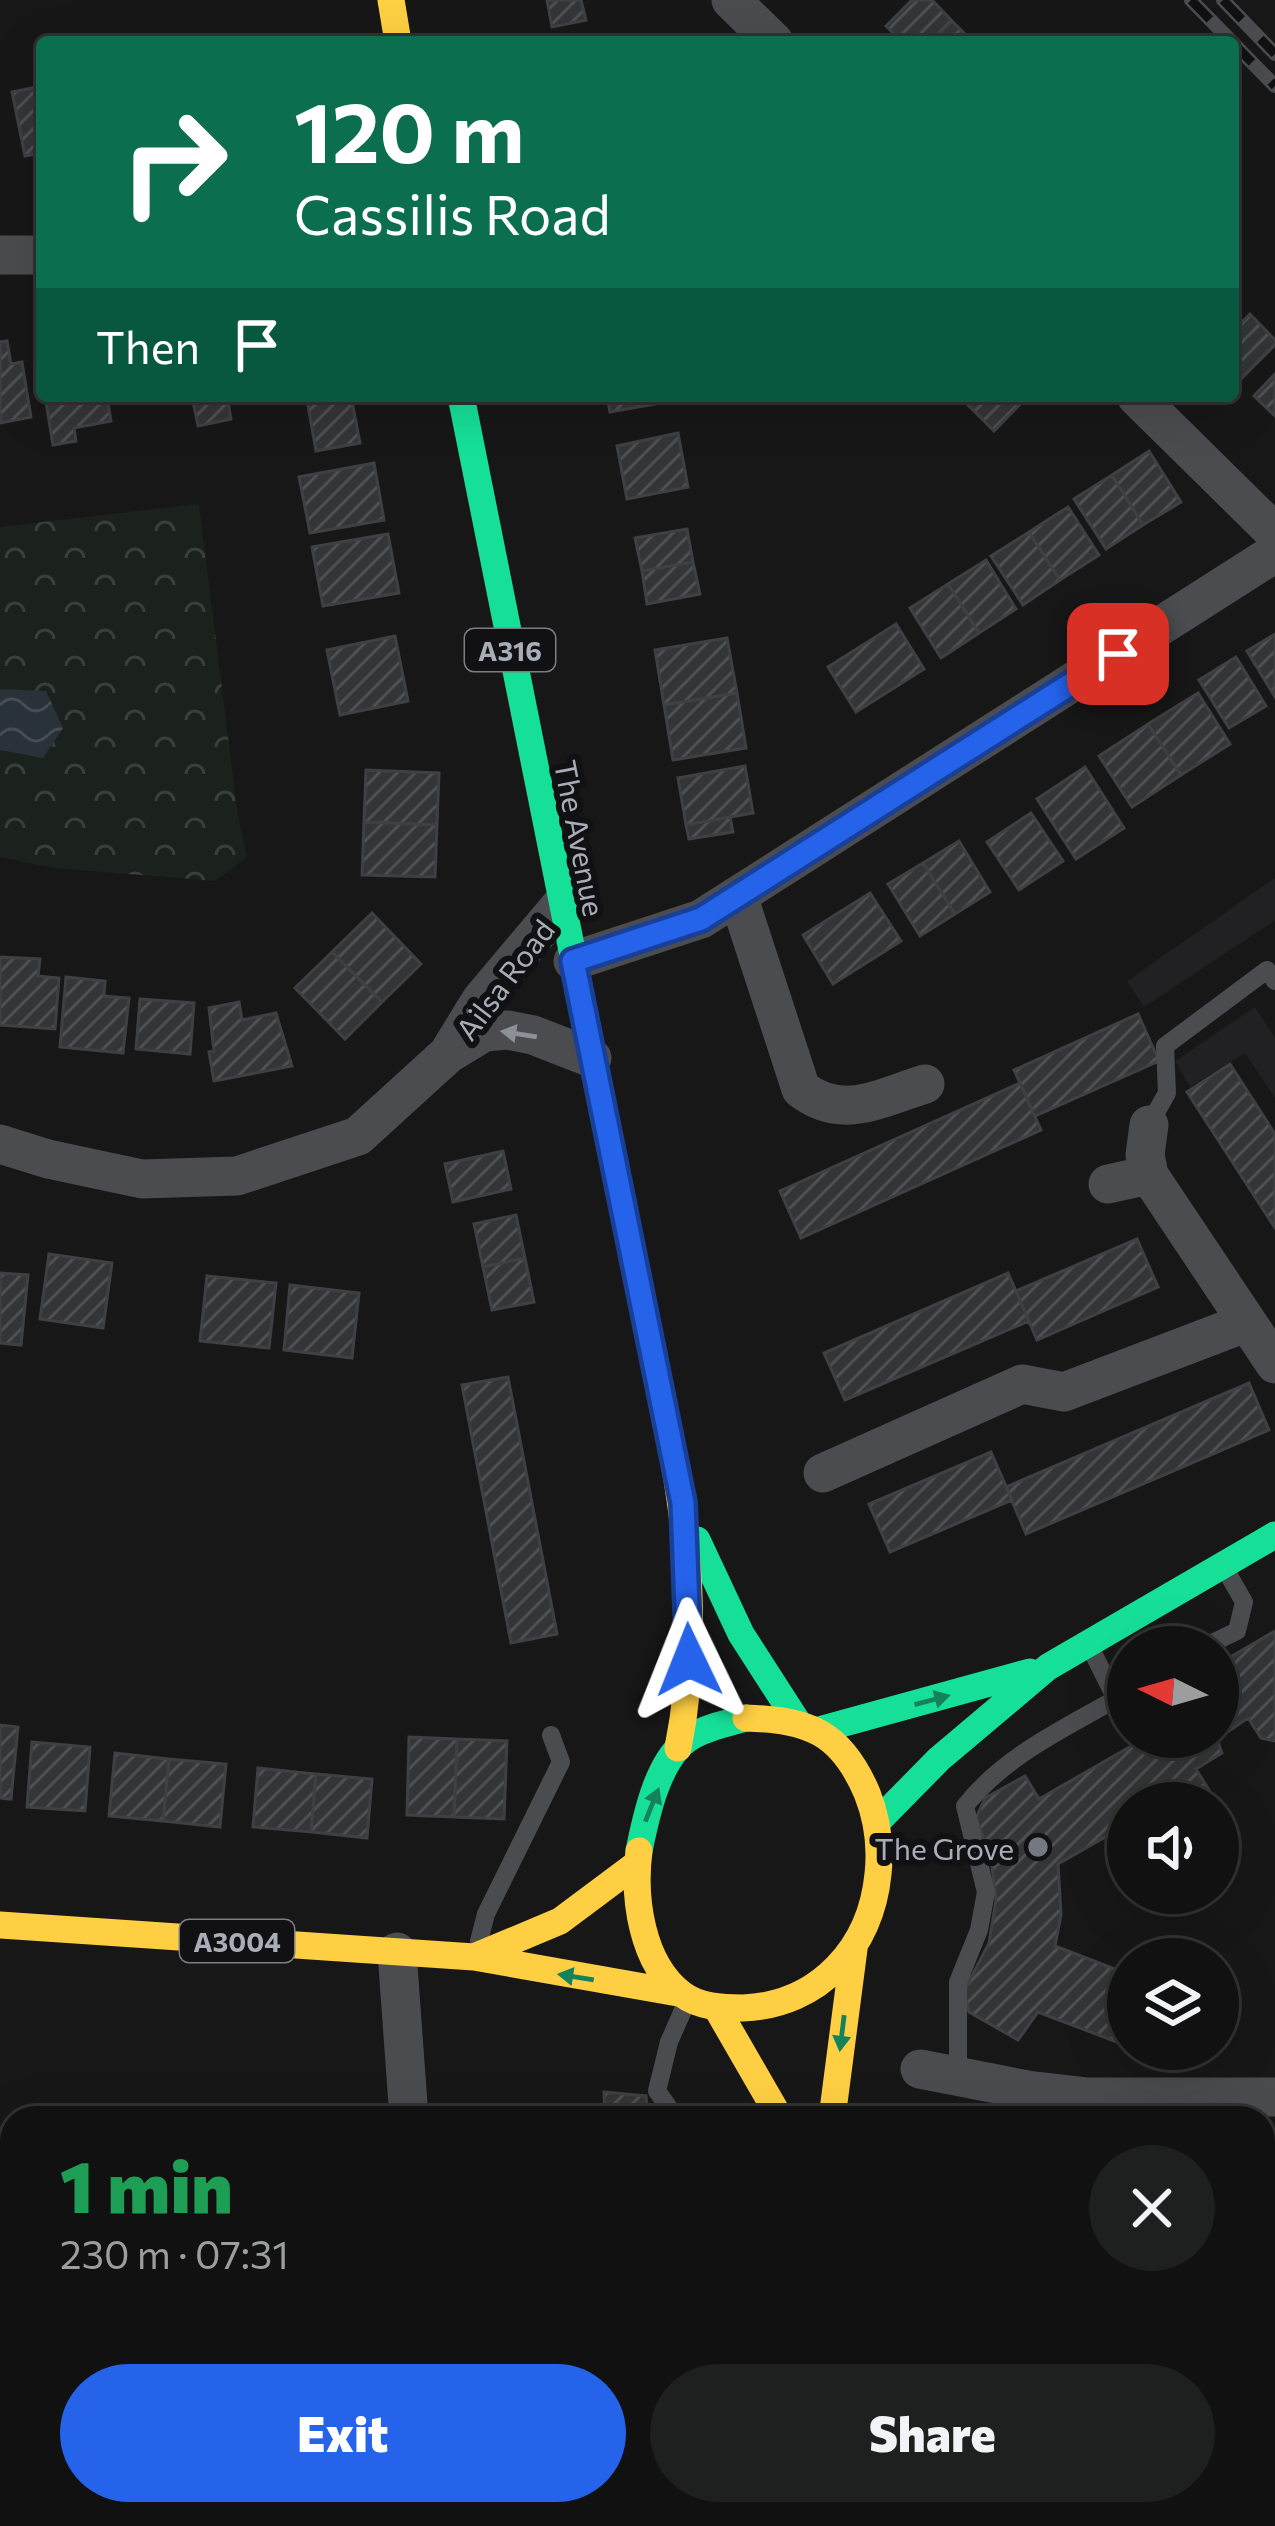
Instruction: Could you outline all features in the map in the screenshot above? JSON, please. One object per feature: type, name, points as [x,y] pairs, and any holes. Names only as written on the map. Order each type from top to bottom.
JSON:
[{"type":"main road","points":[[391,0],[397,36]]},
{"type":"main road","name":"The Avenue","points":[[462,402],[683,1503],[689,1660],[687,1710],[678,1748]]},
{"type":"main road","name":"The Avenue","points":[[683,1503],[718,1592],[774,1690],[808,1725]]},
{"type":"main road","points":[[878,1821],[939,1759],[1048,1667],[1275,1535]]},
{"type":"main road","points":[[854,1949],[826,1978],[766,2007],[716,2007],[683,1995],[658,1966],[640,1924],[635,1865],[644,1825],[678,1748],[710,1729],[746,1718],[808,1725],[1048,1667]]},
{"type":"main road","points":[[808,1725],[855,1771],[878,1821],[881,1848],[869,1914],[854,1949],[834,2106]]},
{"type":"main road","name":"A3004","points":[[474,1957],[528,1940],[578,1914],[635,1865]]},
{"type":"main road","name":"A3004","points":[[0,1925],[474,1957],[683,1995]]},
{"type":"main road","points":[[716,2007],[774,2106]]},
{"type":"street","points":[[731,0],[768,36]]},
{"type":"street","points":[[0,255],[36,255]]},
{"type":"street","points":[[1142,402],[1275,532]]},
{"type":"street","points":[[573,961],[701,919],[1275,553]]},
{"type":"street","points":[[738,896],[801,1089],[821,1105],[844,1108],[926,1084]]},
{"type":"street","name":"Ailsa Road","points":[[448,1054],[481,1000],[561,905]]},
{"type":"street","name":"Ailsa Road","points":[[0,1144],[142,1179],[237,1176],[358,1136],[448,1054],[484,1032],[533,1035],[592,1058]]},
{"type":"street","points":[[1149,1125],[1145,1154],[1149,1175],[1275,1364]]},
{"type":"street","points":[[1108,1184],[1149,1175]]},
{"type":"street","points":[[822,1473],[1022,1384],[1064,1392],[1245,1323]]},
{"type":"street","points":[[397,1952],[408,2106]]},
{"type":"street","points":[[939,2073],[1088,2097],[1275,2097]]},
{"type":"lane","points":[[1149,1125],[1167,1093],[1165,1046],[1268,970],[1275,981]]},
{"type":"lane","points":[[1223,1565],[1244,1602],[1238,1626]]},
{"type":"lane","points":[[1089,1644],[1107,1672]]},
{"type":"lane","points":[[939,2073],[955,2017],[958,1982],[979,1930],[986,1892],[965,1806],[988,1777],[1011,1760],[1107,1704]]},
{"type":"lane","points":[[474,1957],[486,1914],[561,1762],[551,1735]]},
{"type":"lane","points":[[668,2106],[657,2091],[683,1995]]},
{"type":"shaded area","points":[[1275,878],[1275,920],[1144,1007],[1127,981]]},
{"type":"shaded area","points":[[1255,1007],[1275,1038],[1275,1098],[1245,1053],[1190,1087],[1175,1061]]},
{"type":"green space","points":[[199,504],[247,857],[215,881],[54,868],[0,857],[0,527]]},
{"type":"water","points":[[0,689],[46,691],[63,728],[43,758],[0,750]]},
{"type":"building","points":[[547,0],[581,0],[586,20],[552,27]]},
{"type":"building","points":[[912,0],[932,0],[952,21],[937,36],[896,36],[886,26]]},
{"type":"building","points":[[952,21],[967,36],[937,36]]},
{"type":"building","points":[[36,87],[36,154],[25,156],[12,92]]},
{"type":"building","points":[[1250,314],[1275,345],[1239,381],[1239,325]]},
{"type":"building","points":[[7,341],[11,364],[22,362],[31,417],[0,423],[0,342]]},
{"type":"building","points":[[1275,374],[1275,416],[1254,396]]},
{"type":"building","points":[[46,402],[108,402],[111,421],[74,428],[76,441],[53,445]]},
{"type":"building","points":[[193,402],[228,402],[231,419],[198,426]]},
{"type":"building","points":[[307,402],[352,402],[360,443],[316,451]]},
{"type":"building","points":[[608,402],[666,402],[610,412]]},
{"type":"building","points":[[965,402],[1022,402],[994,431]]},
{"type":"building","points":[[678,433],[688,487],[627,499],[617,446]]},
{"type":"building","points":[[1149,451],[1181,502],[1143,525],[1112,475]]},
{"type":"building","points":[[374,463],[384,520],[310,533],[299,477]]},
{"type":"building","points":[[1112,475],[1143,525],[1106,549],[1074,499]]},
{"type":"building","points":[[1068,507],[1099,555],[1060,580],[1029,532]]},
{"type":"building","points":[[687,529],[693,562],[642,571],[635,538]]},
{"type":"building","points":[[1029,532],[1060,580],[1023,605],[991,556]]},
{"type":"building","points":[[388,534],[399,593],[323,606],[312,547]]},
{"type":"building","points":[[986,560],[1016,609],[979,633],[948,584]]},
{"type":"building","points":[[693,562],[700,594],[647,604],[642,571]]},
{"type":"building","points":[[948,584],[979,633],[941,658],[910,608]]},
{"type":"building","points":[[896,624],[924,669],[856,712],[828,667]]},
{"type":"building","points":[[1275,634],[1275,697],[1247,651]]},
{"type":"building","points":[[395,636],[408,701],[340,715],[327,650]]},
{"type":"building","points":[[727,638],[737,693],[664,705],[655,650]]},
{"type":"building","points":[[1236,657],[1266,706],[1229,728],[1199,680]]},
{"type":"building","points":[[737,693],[746,748],[673,760],[664,705]]},
{"type":"building","points":[[1198,693],[1230,744],[1181,775],[1148,724]]},
{"type":"building","points":[[1148,724],[1181,775],[1132,807],[1099,756]]},
{"type":"building","points":[[745,766],[753,813],[686,825],[678,778]]},
{"type":"building","points":[[1085,767],[1124,828],[1076,859],[1037,799]]},
{"type":"building","points":[[366,770],[439,773],[437,825],[364,822]]},
{"type":"building","points":[[1031,813],[1063,861],[1019,890],[987,842]]},
{"type":"building","points":[[730,817],[733,832],[689,839],[686,825]]},
{"type":"building","points":[[364,822],[437,825],[435,877],[362,875]]},
{"type":"building","points":[[959,841],[990,892],[955,914],[923,863]]},
{"type":"building","points":[[923,863],[955,914],[920,936],[888,884]]},
{"type":"building","points":[[870,893],[901,941],[833,984],[803,935]]},
{"type":"building","points":[[372,913],[421,964],[382,1002],[332,952]]},
{"type":"building","points":[[332,952],[382,1002],[345,1039],[295,988]]},
{"type":"building","points":[[0,957],[40,959],[38,976],[59,978],[55,1029],[0,1025]]},
{"type":"building","points":[[66,977],[105,981],[104,996],[129,998],[123,1053],[60,1047]]},
{"type":"building","points":[[140,999],[194,1003],[190,1054],[136,1049]]},
{"type":"building","points":[[239,1002],[242,1020],[276,1013],[292,1066],[214,1081],[209,1008]]},
{"type":"building","points":[[1138,1014],[1159,1061],[1035,1116],[1014,1070]]},
{"type":"building","points":[[1230,1064],[1275,1134],[1275,1228],[1187,1092]]},
{"type":"building","points":[[1020,1083],[1041,1130],[801,1238],[780,1191]]},
{"type":"building","points":[[503,1151],[511,1189],[453,1202],[445,1164]]},
{"type":"building","points":[[516,1215],[525,1258],[483,1267],[474,1224]]},
{"type":"building","points":[[1137,1239],[1158,1287],[1037,1340],[1016,1291]]},
{"type":"building","points":[[49,1254],[112,1263],[103,1328],[40,1319]]},
{"type":"building","points":[[525,1258],[534,1302],[492,1310],[483,1267]]},
{"type":"building","points":[[0,1273],[28,1275],[21,1345],[0,1343]]},
{"type":"building","points":[[1008,1273],[1029,1321],[845,1400],[824,1353]]},
{"type":"building","points":[[207,1276],[276,1283],[269,1348],[200,1341]]},
{"type":"building","points":[[290,1285],[359,1293],[352,1358],[284,1350]]},
{"type":"building","points":[[508,1377],[557,1634],[511,1643],[462,1385]]},
{"type":"building","points":[[1249,1383],[1269,1430],[1026,1534],[1006,1487]]},
{"type":"building","points":[[991,1452],[1012,1500],[890,1552],[869,1504]]},
{"type":"building","name":"The Grove","points":[[1275,1631],[1275,1741],[1261,1738],[1248,1718],[1239,1724],[1239,1652]]},
{"type":"building","points":[[0,1725],[18,1727],[11,1799],[0,1798]]},
{"type":"building","points":[[409,1737],[457,1739],[454,1817],[407,1815]]},
{"type":"building","points":[[457,1739],[507,1741],[504,1819],[454,1817]]},
{"type":"building","points":[[32,1742],[90,1747],[85,1811],[27,1807]]},
{"type":"building","points":[[115,1753],[169,1759],[163,1821],[109,1816]]},
{"type":"building","name":"The Grove","points":[[1110,1758],[1214,1758],[1196,1769],[1204,1782],[1107,1782],[1107,1836],[1058,1864],[1061,1915],[1055,1946],[1107,1966],[1107,2038],[1038,2012],[1018,2040],[969,2012],[964,1991],[989,1943],[996,1900],[991,1858],[976,1818],[985,1798],[1025,1776],[1039,1799]]},
{"type":"building","points":[[169,1759],[226,1764],[220,1827],[163,1821]]},
{"type":"building","points":[[258,1768],[316,1774],[311,1832],[253,1827]]},
{"type":"building","points":[[316,1774],[372,1779],[367,1838],[311,1832]]},
{"type":"building","points":[[604,2092],[646,2096],[647,2106],[605,2106]]},
{"type":"railway","points":[[1191,0],[1226,36]]},
{"type":"railway","points":[[1223,0],[1275,54]]},
{"type":"railway","points":[[1239,49],[1275,86]]},
{"type":"traffic: fast","points":[[462,402],[668,1430]]},
{"type":"traffic: fast","points":[[878,1821],[939,1759],[1048,1667],[1275,1535]]},
{"type":"traffic: fast","points":[[697,1540],[741,1634],[797,1721]]},
{"type":"traffic: fast","points":[[819,1730],[1030,1672]]},
{"type":"traffic: fast","points":[[639,1851],[655,1788],[670,1758],[691,1737],[746,1718]]},
{"type":"traffic: slow","points":[[391,0],[397,36]]},
{"type":"traffic: slow","points":[[668,1430],[689,1589],[688,1669],[678,1748]]},
{"type":"traffic: slow","points":[[639,1851],[639,1908],[649,1947],[668,1981],[696,2002],[743,2008],[796,1996],[818,1984],[853,1948],[865,1925],[878,1874],[877,1833],[867,1793],[846,1756],[820,1733],[788,1722],[746,1718]]},
{"type":"traffic: slow","points":[[474,1957],[560,1921],[635,1865]]},
{"type":"traffic: slow","points":[[0,1925],[474,1957],[678,1993]]},
{"type":"traffic: slow","points":[[834,2106],[854,1949]]},
{"type":"traffic: slow","points":[[716,2007],[773,2106]]},
{"type":"place","name":"The Grove","points":[[1038,1847]]},
{"type":"route","points":[[689,1660],[683,1503],[573,961],[701,919],[1118,654]]}]
